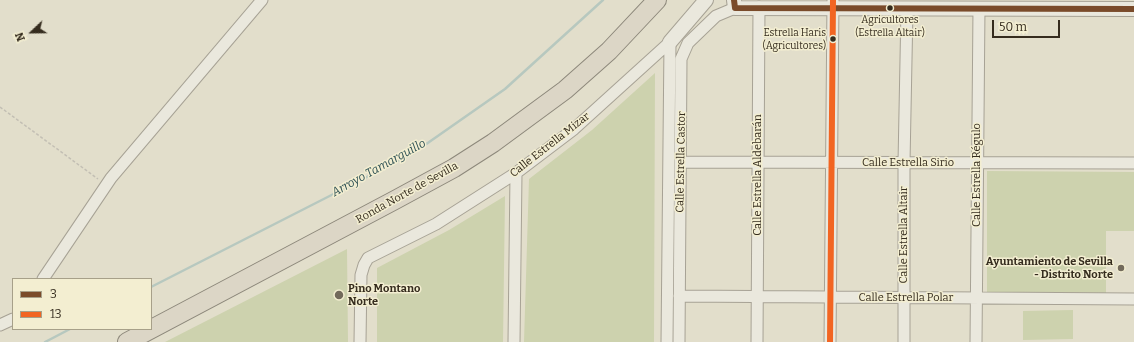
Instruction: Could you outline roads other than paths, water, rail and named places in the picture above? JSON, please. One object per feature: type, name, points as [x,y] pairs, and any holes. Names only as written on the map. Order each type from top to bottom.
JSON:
[{"type":"highway","name":"Ronda Norte de Sevilla","points":[[152,329],[454,168],[493,143],[564,90],[609,51],[657,0]]},
{"type":"highway","name":"Ronda Norte de Sevilla","points":[[151,342],[402,209],[499,153],[569,100],[616,59],[672,0]]},
{"type":"highway","name":"Ronda Norte de Sevilla","points":[[127,342],[150,330]]},
{"type":"street","points":[[44,278],[106,185],[262,0]]},
{"type":"street","name":"Calle Estrella Mizar","points":[[360,342],[360,275],[368,258],[436,224],[516,172],[574,129],[670,42],[706,0]]},
{"type":"street","points":[[734,4],[759,7],[833,4],[907,8],[1134,9]]},
{"type":"street","name":"Calle Estrella Castor","points":[[679,342],[681,59],[688,43],[716,16],[734,4]]},
{"type":"street","points":[[830,342],[833,4]]},
{"type":"street","name":"Calle Estrella Aldebarán","points":[[757,342],[759,7]]},
{"type":"street","name":"Calle Estrella Altair","points":[[904,342],[904,163],[907,8]]},
{"type":"street","name":"Calle Estrella Régulo","points":[[976,342],[979,8]]},
{"type":"street","name":"Calle Estrella Castor","points":[[667,342],[670,42]]},
{"type":"street","name":"Calle Estrella Sirio","points":[[681,162],[1134,163]]},
{"type":"street","points":[[514,342],[516,172]]},
{"type":"street","name":"Calle Estrella Polar","points":[[679,296],[1134,299]]},
{"type":"street","points":[[0,325],[12,319]]},
{"type":"waterway","name":"Arroyo Tamarguillo","points":[[152,286],[412,154],[505,89],[603,0]]},
{"type":"waterway","name":"Arroyo Tamarguillo","points":[[45,342],[68,330]]},
{"type":"place","name":"Agricultores (Estrella Altair)","points":[[890,8]]},
{"type":"place","name":"Estrella Haris (Agricultores)","points":[[833,39]]},
{"type":"place","name":"Ayuntamiento de Sevilla - Distrito Norte","points":[[1121,268]]},
{"type":"place","name":"Pino Montano Norte","points":[[339,295]]}]
